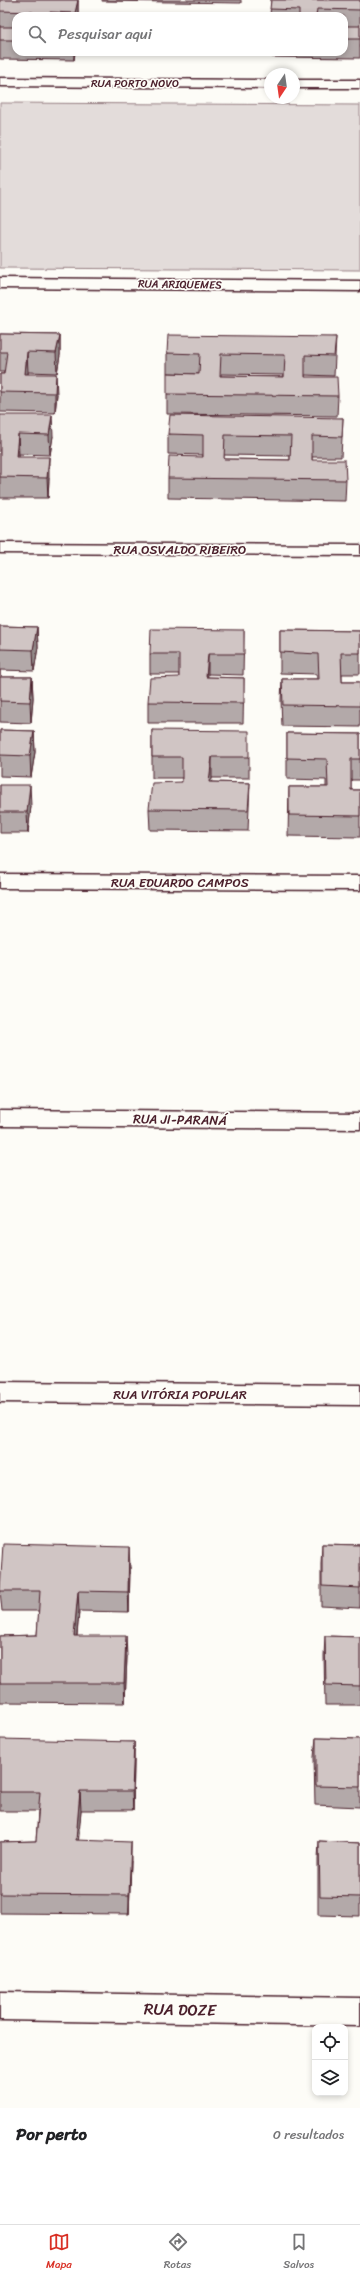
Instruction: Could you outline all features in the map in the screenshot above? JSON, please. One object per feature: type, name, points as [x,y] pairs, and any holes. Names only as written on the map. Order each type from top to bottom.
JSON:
[{"type":"street","name":"RUA PORTO NOVO","points":[[0,82],[264,84]]},
{"type":"street","points":[[300,84],[360,84]]},
{"type":"street","name":"RUA ARIQUEMES","points":[[0,283],[360,286]]},
{"type":"street","name":"RUA OSVALDO RIBEIRO","points":[[0,548],[360,550]]},
{"type":"street","name":"RUA EDUARDO CAMPOS","points":[[0,880],[360,883]]},
{"type":"street","name":"RUA JI-PARANÁ","points":[[0,1118],[360,1121]]},
{"type":"street","name":"RUA VITÓRIA POPULAR","points":[[0,1392],[360,1395]]},
{"type":"street","name":"RUA DOZE","points":[[0,2006],[360,2012]]},
{"type":"shaded area","points":[[0,103],[360,105],[360,270],[0,268]]},
{"type":"building","points":[[0,0],[78,0],[75,12],[0,11]]},
{"type":"building","points":[[271,0],[360,0],[360,10],[317,9],[317,12],[299,12],[299,10],[270,9]]},
{"type":"building","points":[[348,26],[360,26],[360,39],[348,39]]},
{"type":"building","points":[[0,27],[12,27],[12,40],[0,40]]},
{"type":"building","points":[[0,334],[60,335],[56,353],[27,352],[25,374],[56,374],[55,393],[0,392],[0,374],[4,374],[7,352],[0,352]]},
{"type":"building","points":[[168,335],[336,337],[334,356],[305,355],[305,377],[337,377],[338,396],[167,394],[167,373],[199,374],[200,354],[167,353]],"holes":[[[221,354],[285,355],[284,377],[220,376]]]},
{"type":"building","points":[[0,415],[52,415],[49,435],[18,434],[16,457],[49,457],[47,478],[0,477]]},
{"type":"building","points":[[170,415],[343,418],[342,437],[312,436],[312,460],[345,460],[346,480],[168,478],[169,456],[203,457],[203,435],[168,434]],"holes":[[[225,435],[291,436],[290,460],[224,459]]]},
{"type":"building","points":[[0,626],[37,627],[33,650],[0,649]]},
{"type":"building","points":[[151,629],[244,630],[244,654],[208,654],[206,677],[244,678],[244,703],[148,702],[150,678],[179,677],[179,654],[150,654]]},
{"type":"building","points":[[280,630],[360,631],[360,653],[341,653],[342,682],[360,682],[360,706],[283,705],[282,679],[319,679],[318,654],[280,652]]},
{"type":"building","points":[[0,677],[32,677],[30,702],[0,701]]},
{"type":"building","points":[[0,730],[34,731],[30,756],[0,755]]},
{"type":"building","points":[[152,730],[249,731],[249,757],[212,757],[209,782],[250,783],[248,810],[149,809],[152,783],[182,782],[182,757],[152,757]]},
{"type":"building","points":[[287,733],[360,734],[360,759],[351,759],[351,790],[360,790],[360,816],[289,815],[289,787],[328,787],[327,759],[287,758]]},
{"type":"building","points":[[0,785],[30,785],[27,812],[0,812]]},
{"type":"building","points":[[3,1544],[129,1547],[128,1592],[78,1591],[74,1636],[126,1636],[124,1683],[0,1683],[0,1636],[37,1635],[40,1591],[0,1591]]},
{"type":"building","points":[[322,1544],[360,1545],[360,1588],[322,1586]]},
{"type":"building","points":[[325,1636],[360,1637],[360,1686],[326,1685]]},
{"type":"building","points":[[316,1738],[360,1739],[360,1787],[316,1786]]},
{"type":"building","points":[[0,1739],[134,1742],[132,1791],[80,1791],[76,1840],[131,1842],[129,1895],[0,1894],[0,1842],[36,1841],[40,1792],[0,1792]]},
{"type":"building","points":[[319,1841],[360,1843],[360,1897],[320,1896]]}]
